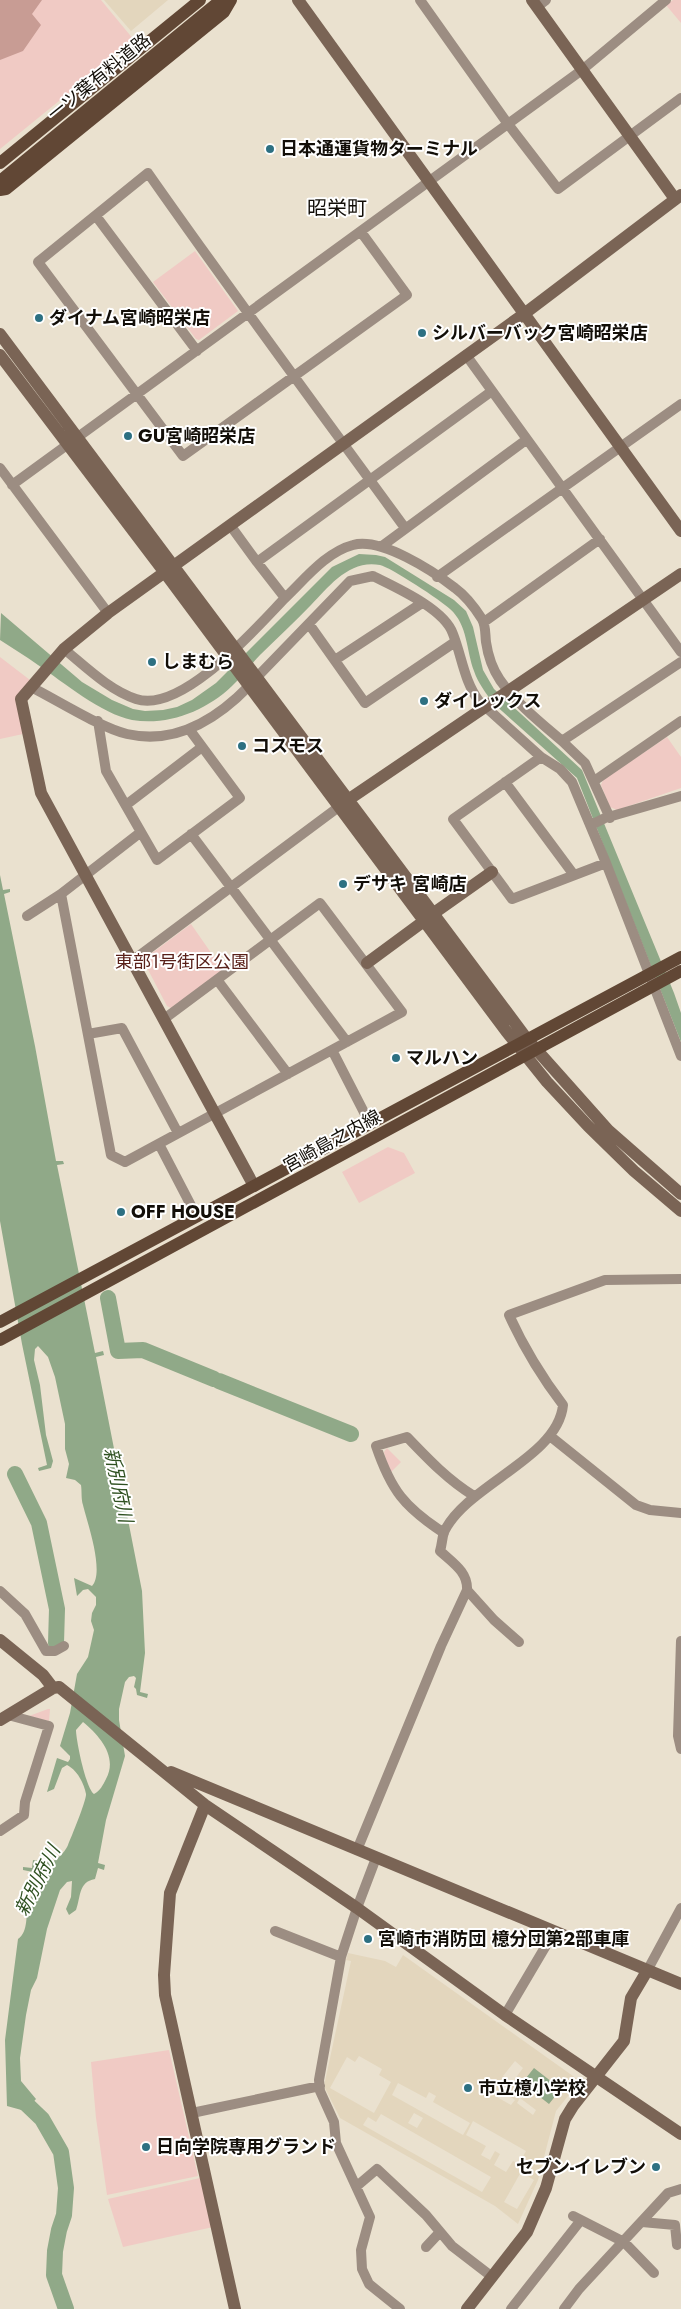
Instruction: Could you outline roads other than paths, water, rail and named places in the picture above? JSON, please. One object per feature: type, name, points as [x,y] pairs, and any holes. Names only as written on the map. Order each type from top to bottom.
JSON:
[{"type":"main road","name":"一ツ葉有料道路","points":[[0,163],[200,0]]},
{"type":"main road","name":"一ツ葉有料道路","points":[[0,181],[221,0]]},
{"type":"main road","points":[[0,190],[6,189],[145,78],[224,12],[231,0]]},
{"type":"main road","name":"宮崎島之内線","points":[[4,1338],[532,1052],[658,977],[681,957]]},
{"type":"main road","name":"宮崎島之内線","points":[[0,1322],[522,1042],[658,977],[681,972]]},
{"type":"street","points":[[298,0],[681,531]]},
{"type":"street","points":[[420,0],[508,124],[558,189],[681,98]]},
{"type":"street","points":[[12,485],[582,70],[666,0]]},
{"type":"street","points":[[254,1186],[41,793],[21,699],[61,653],[108,613],[524,314],[679,200],[630,137],[582,70],[538,2]]},
{"type":"street","points":[[361,232],[407,294],[294,376],[183,456],[38,262],[148,173],[248,314],[294,376],[344,443],[405,528]]},
{"type":"street","points":[[96,216],[197,351]]},
{"type":"street","points":[[0,334],[72,440],[522,1042],[608,1130],[681,1194]]},
{"type":"street","points":[[0,355],[72,440]]},
{"type":"street","points":[[466,355],[595,536],[600,540],[681,652]]},
{"type":"street","points":[[257,562],[492,391]]},
{"type":"street","points":[[437,577],[680,407]]},
{"type":"street","points":[[382,546],[526,440]]},
{"type":"street","points":[[0,468],[108,613]]},
{"type":"street","points":[[230,525],[286,598]]},
{"type":"street","points":[[484,622],[600,540]]},
{"type":"street","points":[[61,653],[115,688],[136,699],[147,701],[168,698],[188,688],[233,654],[321,564],[342,549],[368,543],[382,546],[456,588],[466,598],[484,622],[490,661],[505,692],[585,763],[608,818]]},
{"type":"street","points":[[132,961],[230,886],[344,803],[681,574]]},
{"type":"street","points":[[31,687],[126,734],[152,737],[173,734],[189,729],[223,709],[350,581],[373,576],[422,603],[446,620],[454,634],[472,691],[541,757],[560,769],[572,782],[606,863],[658,977],[681,1056]]},
{"type":"street","points":[[335,660],[422,603]]},
{"type":"street","points":[[309,624],[366,703],[455,642]]},
{"type":"street","points":[[562,741],[681,662]]},
{"type":"street","points":[[98,721],[106,771],[157,860],[240,798],[189,729]]},
{"type":"street","points":[[594,781],[681,721]]},
{"type":"street","points":[[126,805],[202,747]]},
{"type":"street","points":[[541,757],[453,818],[512,899],[606,863]]},
{"type":"street","points":[[505,782],[574,875]]},
{"type":"street","points":[[591,825],[681,796]]},
{"type":"street","points":[[28,916],[61,894],[141,832]]},
{"type":"street","points":[[192,834],[346,1042]]},
{"type":"street","points":[[367,962],[492,872]]},
{"type":"street","points":[[61,894],[112,1155],[125,1162],[402,1012],[367,962],[320,903],[164,1019]]},
{"type":"street","points":[[218,980],[288,1074]]},
{"type":"street","points":[[88,1034],[122,1028],[178,1133]]},
{"type":"street","points":[[332,1050],[370,1124]]},
{"type":"street","points":[[532,1052],[547,1082],[588,1126],[634,1171],[681,1211]]},
{"type":"street","points":[[158,1144],[197,1217]]},
{"type":"street","points":[[357,1850],[441,1646],[467,1590],[468,1580],[462,1570],[440,1551],[444,1533],[474,1496],[488,1488],[550,1436],[562,1414],[563,1405],[535,1366],[509,1315],[606,1280],[681,1279]]},
{"type":"street","points":[[550,1436],[636,1504],[650,1510],[681,1513]]},
{"type":"street","points":[[444,1533],[423,1520],[390,1484],[376,1446],[407,1437],[437,1468],[458,1486],[474,1496]]},
{"type":"street","points":[[467,1590],[494,1620],[519,1642]]},
{"type":"street","points":[[0,1591],[25,1614],[46,1651],[55,1651],[64,1646]]},
{"type":"street","points":[[0,1640],[56,1687],[138,1752],[160,1767],[205,1805],[357,1908],[505,2016],[681,2134]]},
{"type":"street","points":[[681,1641],[678,1736],[681,1748]]},
{"type":"street","points":[[4,1718],[56,1687]]},
{"type":"street","points":[[0,1831],[24,1815],[26,1802],[49,1726],[4,1718]]},
{"type":"street","points":[[160,1767],[681,1984]]},
{"type":"street","points":[[205,1805],[170,1893],[164,1976],[166,1995],[235,2309]]},
{"type":"street","points":[[376,1858],[341,1957],[320,2086],[334,2122],[336,2144],[370,2217],[360,2250],[362,2269],[369,2284],[400,2309]]},
{"type":"street","points":[[467,2309],[527,2232],[546,2188],[565,2120],[595,2077],[624,2041],[631,1998],[681,1908]]},
{"type":"street","points":[[275,1931],[341,1957]]},
{"type":"street","points":[[505,2016],[554,1932]]},
{"type":"street","points":[[595,2077],[607,2090],[681,2143]]},
{"type":"street","points":[[192,2113],[320,2086]]},
{"type":"street","points":[[357,2186],[377,2169],[426,2215],[452,2246],[491,2276]]},
{"type":"street","points":[[564,2309],[668,2193],[681,2189]]},
{"type":"street","points":[[511,2309],[577,2218],[624,2242],[654,2273]]},
{"type":"street","points":[[642,2222],[675,2225],[677,2245]]},
{"type":"street","points":[[426,2247],[440,2232]]},
{"type":"water","points":[[359,554],[385,557],[454,600],[466,611],[473,627],[483,670],[494,689],[582,770],[674,993],[681,1013],[681,1042],[577,778],[493,703],[482,688],[476,675],[471,663],[466,638],[456,615],[427,592],[386,567],[369,564],[359,566],[341,576],[222,695],[186,715],[159,721],[132,720],[108,711],[83,697],[29,658],[0,640],[1,613],[82,682],[112,700],[133,709],[145,711],[177,707],[192,700],[216,683],[332,567]]},
{"type":"water","points":[[0,875],[3,890],[10,889],[10,892],[4,894],[56,1161],[63,1161],[64,1164],[57,1165],[95,1353],[103,1351],[104,1355],[96,1357],[142,1591],[145,1653],[140,1692],[148,1694],[147,1698],[137,1695],[134,1687],[136,1678],[134,1676],[129,1677],[125,1682],[119,1709],[119,1720],[125,1756],[106,1820],[98,1863],[105,1865],[104,1870],[98,1868],[95,1879],[86,1883],[81,1891],[76,1910],[69,1915],[66,1909],[71,1897],[72,1881],[67,1882],[60,1890],[47,1929],[37,1978],[31,1990],[20,2058],[21,2081],[36,2099],[25,2111],[7,2106],[5,2040],[18,1939],[24,1932],[29,1902],[35,1892],[48,1878],[43,1874],[23,1870],[23,1867],[32,1868],[33,1860],[53,1861],[63,1853],[70,1841],[86,1797],[80,1777],[67,1765],[62,1768],[54,1789],[47,1792],[57,1758],[68,1762],[70,1759],[70,1756],[60,1746],[70,1713],[77,1674],[88,1657],[94,1630],[91,1621],[96,1605],[96,1597],[88,1589],[83,1590],[77,1596],[74,1578],[92,1586],[96,1579],[97,1570],[94,1547],[82,1503],[81,1485],[75,1480],[66,1478],[69,1464],[65,1449],[65,1424],[55,1377],[48,1357],[38,1346],[35,1349],[34,1360],[40,1385],[46,1435],[53,1461],[51,1468],[39,1471],[38,1468],[47,1465],[22,1344],[0,1221]],"holes":[[[83,1722],[101,1740],[110,1763],[105,1781],[100,1790],[94,1794],[85,1774],[78,1744],[76,1730]]]},
{"type":"water","points":[[534,2068],[561,2089],[549,2104],[522,2083]]},
{"type":"waterway","name":"新別府川","points":[[108,1298],[118,1351],[143,1350],[214,1379]]},
{"type":"waterway","name":"新別府川","points":[[219,1381],[351,1434]]},
{"type":"waterway","name":"新別府川","points":[[15,1474],[39,1523],[57,1609],[56,1643]]},
{"type":"waterway","name":"新別府川","points":[[17,2091],[19,2097],[42,2119],[61,2152],[66,2188],[64,2215],[55,2251],[54,2275],[66,2309]]},
{"type":"place","name":"日本通運貨物ターミナル","points":[[270,149]]},
{"type":"place","name":"ダイナム宮崎昭栄店","points":[[39,318]]},
{"type":"place","name":"シルバーバック宮崎昭栄店","points":[[422,333]]},
{"type":"place","name":"GU宮崎昭栄店","points":[[128,436]]},
{"type":"place","name":"しまむら","points":[[152,662]]},
{"type":"place","name":"ダイレックス","points":[[424,701]]},
{"type":"place","name":"コスモス","points":[[242,746]]},
{"type":"place","name":"デサキ 宮崎店","points":[[343,884]]},
{"type":"place","name":"マルハン","points":[[396,1058]]},
{"type":"place","name":"OFF HOUSE","points":[[121,1212]]},
{"type":"place","name":"宮崎市消防団 檍分団第2部車庫","points":[[368,1939]]},
{"type":"place","name":"市立檍小学校","points":[[468,2088]]},
{"type":"place","name":"日向学院専用グランド","points":[[146,2147]]},
{"type":"place","name":"セブン-イレブン","points":[[656,2167]]},
{"type":"district","name":"昭栄町","points":[[337,208]]},
{"type":"park label","name":"東部1号街区公園","points":[[182,962]]}]
